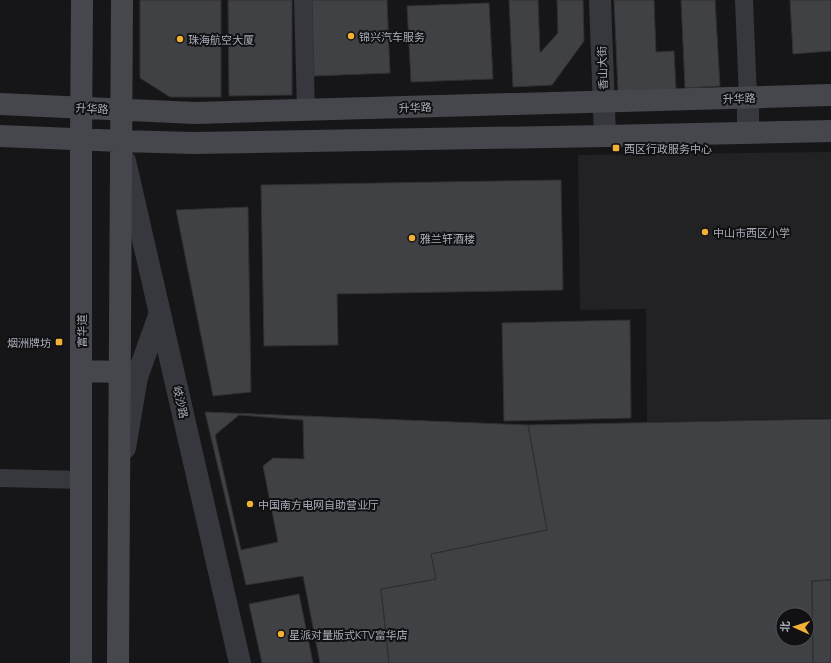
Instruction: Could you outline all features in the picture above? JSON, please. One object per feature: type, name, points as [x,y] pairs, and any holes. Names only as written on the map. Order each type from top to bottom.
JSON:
[{"type":"main road","name":"富华道","points":[[81,663],[80,140],[82,0]]},
{"type":"main road","points":[[118,663],[122,0]]},
{"type":"main road","name":"升华路","points":[[0,104],[195,113],[831,95]]},
{"type":"main road","points":[[0,136],[193,143],[831,131]]},
{"type":"main road","points":[[81,371],[120,372]]},
{"type":"street","points":[[303,0],[306,110]]},
{"type":"street","name":"香山大街","points":[[600,0],[605,136]]},
{"type":"street","points":[[744,0],[748,133]]},
{"type":"street","name":"岐沙路","points":[[121,141],[240,663]]},
{"type":"street","points":[[119,489],[137,377],[160,313]]},
{"type":"street","points":[[0,478],[81,480]]},
{"type":"shaded area","name":"中山市西区小学","points":[[831,152],[831,418],[647,422],[646,309],[580,310],[578,155]]},
{"type":"building","name":"珠海航空大厦","points":[[140,0],[221,0],[221,97],[170,97],[140,78]]},
{"type":"building","points":[[228,0],[292,0],[292,95],[229,96]]},
{"type":"building","name":"锦兴汽车服务","points":[[312,0],[387,0],[390,73],[314,76]]},
{"type":"building","points":[[509,0],[538,0],[540,53],[558,33],[557,0],[583,0],[584,41],[552,85],[513,87]]},
{"type":"building","points":[[614,0],[654,0],[656,52],[674,51],[676,89],[618,91]]},
{"type":"building","points":[[681,0],[715,0],[720,86],[685,88]]},
{"type":"building","points":[[790,0],[831,0],[831,51],[793,54]]},
{"type":"building","points":[[489,3],[493,79],[411,82],[407,6]]},
{"type":"building","name":"雅兰轩酒楼","points":[[561,180],[563,290],[337,294],[338,345],[264,346],[261,185]]},
{"type":"building","points":[[248,207],[251,392],[213,396],[176,210]]},
{"type":"building","points":[[630,320],[631,418],[504,421],[502,323]]},
{"type":"building","points":[[205,412],[528,425],[547,530],[431,554],[436,579],[381,589],[389,663],[320,663],[303,576],[246,585]]},
{"type":"building","name":"中国南方电网自助营业厅","points":[[239,415],[303,420],[304,459],[273,458],[263,466],[278,542],[241,550],[215,435]]},
{"type":"building","points":[[831,419],[831,580],[812,581],[812,607],[775,607],[775,647],[813,647],[813,663],[389,663],[381,589],[436,579],[431,554],[547,530],[528,425]]},
{"type":"building","points":[[831,580],[831,663],[813,663],[813,647],[815,647],[815,607],[812,607],[812,581]]},
{"type":"building","name":"星派对量版式KTV富华店","points":[[299,594],[313,663],[262,663],[249,604]]},
{"type":"place","name":"锦兴汽车服务","points":[[351,36]]},
{"type":"place","name":"珠海航空大厦","points":[[180,39]]},
{"type":"place","name":"西区行政服务中心","points":[[616,148]]},
{"type":"place","name":"中山市西区小学","points":[[705,232]]},
{"type":"place","name":"雅兰轩酒楼","points":[[412,238]]},
{"type":"place","name":"烟洲牌坊","points":[[59,342]]},
{"type":"place","name":"中国南方电网自助营业厅","points":[[250,504]]},
{"type":"place","name":"星派对量版式KTV富华店","points":[[281,634]]}]
